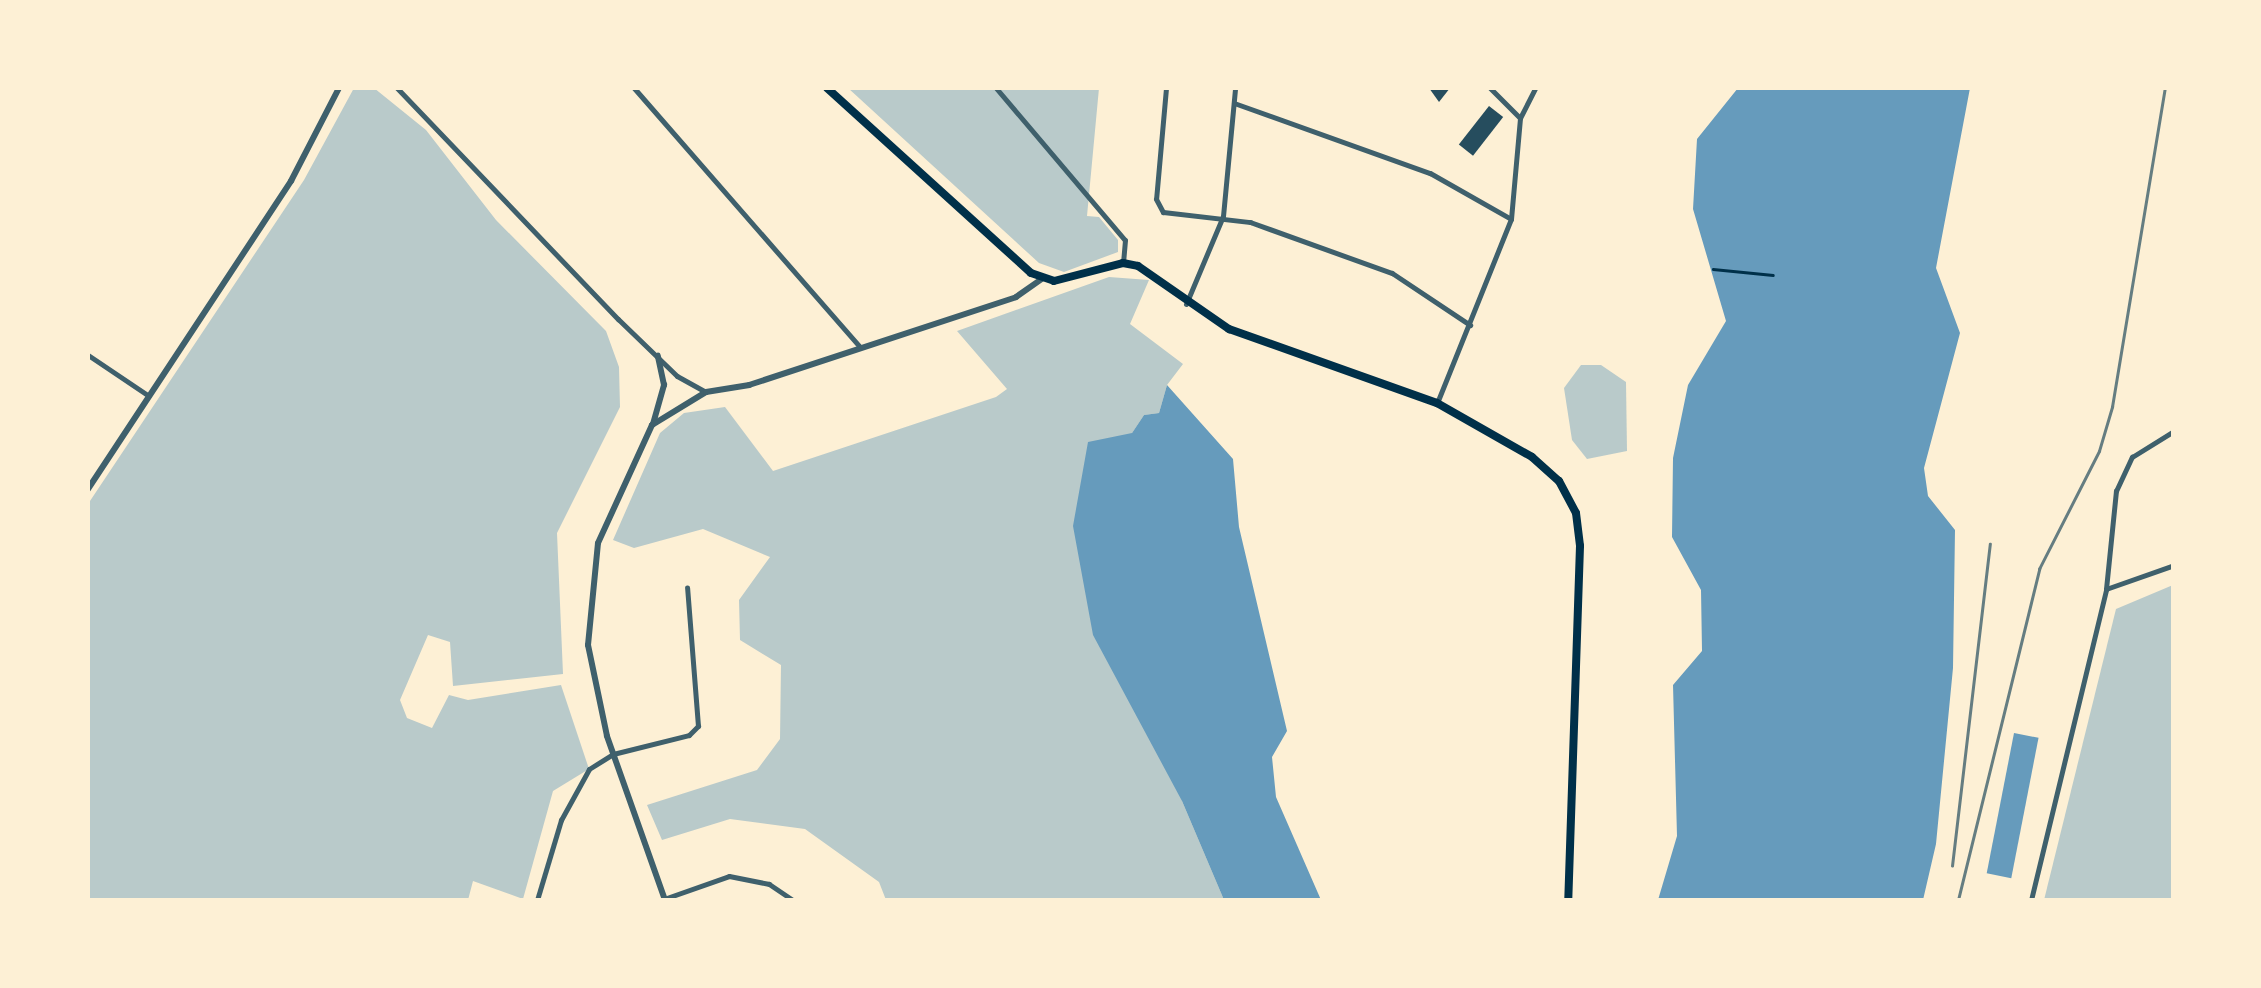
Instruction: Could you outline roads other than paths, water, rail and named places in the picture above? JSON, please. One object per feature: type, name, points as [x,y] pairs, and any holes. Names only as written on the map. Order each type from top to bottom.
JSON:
[{"type":"main road","points":[[827,88],[1042,278],[1054,282],[1123,262],[1138,266],[1186,304],[1228,329],[1437,403],[1548,469],[1576,513],[1568,900]]},
{"type":"street","points":[[88,489],[294,176],[339,88]]},
{"type":"street","points":[[397,88],[413,99],[658,356],[706,392]]},
{"type":"street","points":[[413,99],[419,88]]},
{"type":"street","points":[[634,88],[859,346]]},
{"type":"street","points":[[996,88],[1125,240],[1123,262]]},
{"type":"street","points":[[1166,88],[1158,208],[1222,216],[1408,280],[1470,325]]},
{"type":"street","points":[[1186,304],[1222,216],[1235,88]]},
{"type":"street","points":[[1490,88],[1520,118]]},
{"type":"street","points":[[1437,403],[1511,219],[1520,118],[1535,88]]},
{"type":"street","points":[[1234,103],[1433,174],[1511,219]]},
{"type":"street","points":[[652,425],[706,392],[749,385],[1016,296],[1042,278]]},
{"type":"street","points":[[88,355],[149,396]]},
{"type":"street","points":[[658,356],[664,385],[652,425],[612,500],[591,594],[588,645],[613,754],[664,900],[729,876],[769,884],[794,900]]},
{"type":"street","points":[[2031,900],[2106,589],[2116,491],[2132,457],[2174,431]]},
{"type":"street","points":[[2106,589],[2174,565]]},
{"type":"street","points":[[537,900],[575,788],[613,754],[688,736],[698,726],[687,587]]},
{"type":"water","points":[[1738,88],[1970,88],[1936,268],[1960,333],[1924,468],[1928,496],[1955,530],[1953,668],[1936,844],[1923,900],[1658,900],[1677,836],[1673,685],[1702,651],[1701,590],[1672,537],[1673,458],[1688,385],[1726,321],[1693,209],[1697,139]]},
{"type":"water","points":[[1167,385],[1233,459],[1239,527],[1287,731],[1272,757],[1276,797],[1321,900],[1224,900],[1182,801],[1093,635],[1073,526],[1088,442],[1132,433],[1144,415],[1159,413]]},
{"type":"water","points":[[2014,733],[2039,738],[2011,878],[1987,873]]},
{"type":"railway","points":[[1958,900],[2039,569],[2099,451],[2112,407],[2165,88]]},
{"type":"railway","points":[[1952,866],[1990,544]]}]
